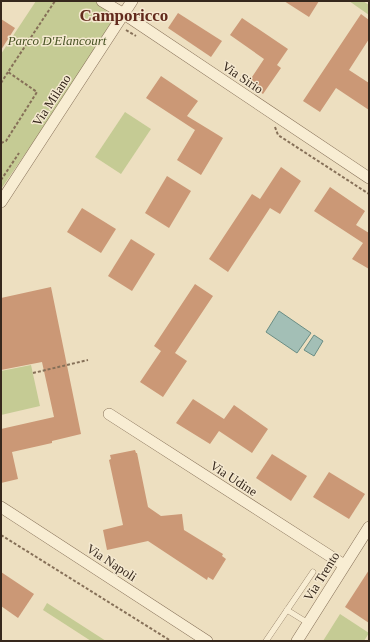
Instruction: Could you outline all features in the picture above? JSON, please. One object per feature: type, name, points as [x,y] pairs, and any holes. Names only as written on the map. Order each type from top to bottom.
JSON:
[{"type":"street","name":"Via Sirio","points":[[102,1],[124,14],[369,178]]},
{"type":"street","name":"Via Milano","points":[[1,202],[132,1]]},
{"type":"street","name":"Via Udine","points":[[109,414],[344,565]]},
{"type":"street","name":"Via Napoli","points":[[1,507],[207,641]]},
{"type":"street","name":"Via Trento","points":[[297,641],[369,527]]},
{"type":"lane","points":[[266,641],[313,572]]},
{"type":"lane","points":[[287,610],[308,623]]},
{"type":"path","points":[[1,82],[55,1]]},
{"type":"path","points":[[114,29],[121,33],[126,30],[140,38]]},
{"type":"path","points":[[1,143],[6,141],[37,92],[8,72]]},
{"type":"path","points":[[274,126],[278,135],[369,194]]},
{"type":"path","points":[[32,373],[88,360]]},
{"type":"path","points":[[1,535],[171,641]]},
{"type":"green space","name":"Parco D'Elancourt","points":[[36,1],[96,1],[120,16],[1,189],[1,54]]},
{"type":"green space","points":[[349,1],[363,1],[369,5],[369,15]]},
{"type":"green space","points":[[125,112],[151,129],[121,174],[95,157]]},
{"type":"green space","points":[[31,365],[40,406],[1,415],[1,371]]},
{"type":"green space","points":[[47,603],[106,641],[91,641],[43,610]]},
{"type":"green space","points":[[340,614],[369,633],[364,641],[323,641]]},
{"type":"water","points":[[279,311],[311,333],[297,353],[266,332]]},
{"type":"water","points":[[314,335],[323,341],[314,356],[304,350]]},
{"type":"building","points":[[284,1],[319,1],[309,17]]},
{"type":"building","points":[[178,13],[222,41],[211,57],[168,28]]},
{"type":"building","points":[[361,14],[369,20],[369,39],[349,70],[369,83],[369,110],[336,88],[320,112],[303,101]]},
{"type":"building","points":[[242,18],[288,49],[277,65],[281,68],[263,94],[248,83],[264,59],[230,35]]},
{"type":"building","points":[[1,19],[15,28],[1,50]]},
{"type":"building","points":[[161,76],[198,101],[187,116],[223,138],[201,175],[177,160],[195,130],[146,98]]},
{"type":"building","points":[[281,167],[301,181],[280,214],[270,208],[228,272],[209,259],[252,194],[260,199]]},
{"type":"building","points":[[167,176],[191,191],[169,228],[145,213]]},
{"type":"building","points":[[330,187],[365,211],[356,225],[369,233],[369,269],[352,259],[363,243],[314,211]]},
{"type":"building","points":[[82,208],[116,229],[101,253],[67,232]]},
{"type":"building","points":[[131,239],[155,254],[132,291],[108,276]]},
{"type":"building","points":[[195,284],[213,296],[175,353],[187,361],[163,397],[140,382],[161,351],[154,346]]},
{"type":"building","points":[[51,287],[81,434],[52,441],[52,443],[12,452],[18,479],[1,483],[1,429],[54,417],[42,362],[1,370],[1,298]]},
{"type":"building","points":[[193,399],[224,419],[234,405],[268,429],[252,453],[219,431],[210,444],[176,423]]},
{"type":"building","points":[[135,450],[137,453],[148,507],[161,516],[182,514],[184,530],[223,554],[222,556],[226,559],[213,580],[208,577],[207,580],[148,541],[107,550],[103,530],[123,525],[109,460],[111,459],[110,455]]},
{"type":"building","points":[[272,454],[307,476],[291,501],[256,478]]},
{"type":"building","points":[[329,472],[365,494],[349,519],[313,497]]},
{"type":"building","points":[[369,570],[369,623],[345,607]]},
{"type":"building","points":[[1,572],[34,594],[18,618],[1,606]]},
{"type":"district","name":"Camporicco","points":[[124,15]]}]
